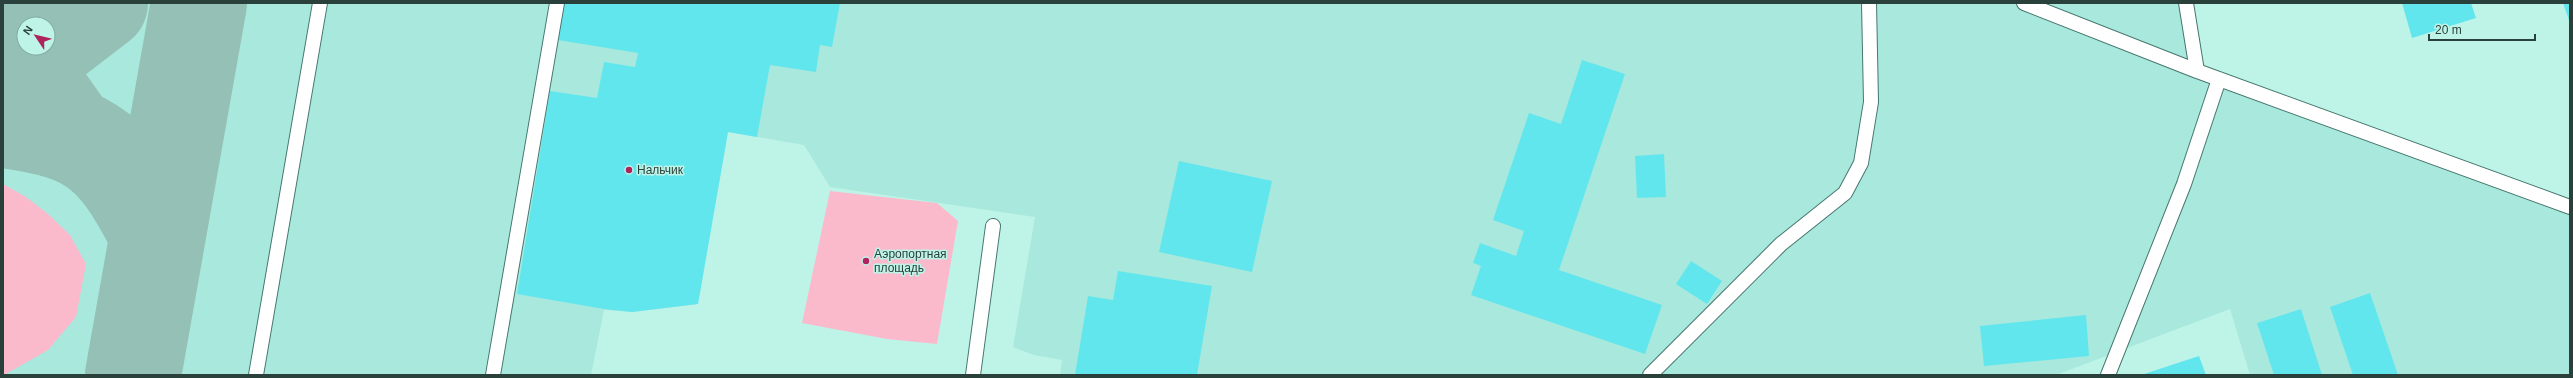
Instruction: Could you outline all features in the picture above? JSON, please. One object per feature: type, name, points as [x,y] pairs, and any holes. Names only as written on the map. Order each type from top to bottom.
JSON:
[{"type":"lane","points":[[256,375],[320,3]]},
{"type":"lane","points":[[493,375],[557,3]]},
{"type":"lane","points":[[1650,375],[1781,244],[1845,193],[1861,163],[1871,102],[1869,3]]},
{"type":"lane","points":[[2024,3],[2197,71],[2570,208]]},
{"type":"lane","points":[[2186,3],[2197,71]]},
{"type":"lane","points":[[2108,375],[2184,184],[2219,79]]},
{"type":"lane","points":[[973,375],[993,226]]},
{"type":"shaded area","name":"Нальчик","points":[[3,3],[2186,3],[2198,71],[2570,207],[2570,375],[2250,375],[2230,309],[2056,375],[1060,375],[1062,360],[1034,355],[1013,347],[1035,217],[830,187],[804,145],[728,132],[698,304],[632,312],[604,310],[591,375],[3,375]]},
{"type":"shaded area","points":[[3,184],[26,197],[48,214],[70,235],[86,264],[76,317],[48,350],[4,375]]},
{"type":"shaded area","points":[[830,191],[937,203],[958,221],[937,344],[887,339],[802,323]]},
{"type":"building","name":"Нальчик","points":[[564,3],[840,3],[832,47],[820,45],[816,72],[770,65],[757,137],[728,132],[698,304],[632,312],[604,309],[517,294],[550,91],[597,98],[604,62],[635,67],[638,53],[558,40]]},
{"type":"building","points":[[2402,3],[2471,3],[2476,18],[2412,38]]},
{"type":"building","points":[[2563,3],[2570,3],[2570,23]]},
{"type":"building","points":[[1582,60],[1625,74],[1559,270],[1662,305],[1645,354],[1471,295],[1481,266],[1473,263],[1480,243],[1516,256],[1524,231],[1493,220],[1529,113],[1561,124]]},
{"type":"building","points":[[1664,154],[1666,197],[1637,198],[1635,156]]},
{"type":"building","points":[[1179,161],[1272,181],[1252,272],[1159,252]]},
{"type":"building","points":[[1691,261],[1722,281],[1707,304],[1676,284]]},
{"type":"building","points":[[1118,271],[1212,286],[1197,375],[1075,375],[1088,296],[1113,300]]},
{"type":"building","points":[[2370,293],[2398,375],[2353,375],[2330,307]]},
{"type":"building","points":[[2301,309],[2322,375],[2274,375],[2257,323]]},
{"type":"building","points":[[2086,315],[2089,356],[1984,366],[1980,326]]},
{"type":"building","points":[[2199,356],[2206,375],[2141,375]]},
{"type":"taxiway","points":[[56,37],[100,3]]},
{"type":"taxiway","points":[[133,375],[199,3]]},
{"type":"taxiway","points":[[3,20],[32,81],[69,133]]},
{"type":"taxiway","points":[[3,120],[35,125],[61,132],[82,140],[100,152],[115,166],[129,185],[158,235]]},
{"type":"place","name":"Нальчик","points":[[629,170]]},
{"type":"place","name":"Аэропортная площадь","points":[[866,261]]}]
